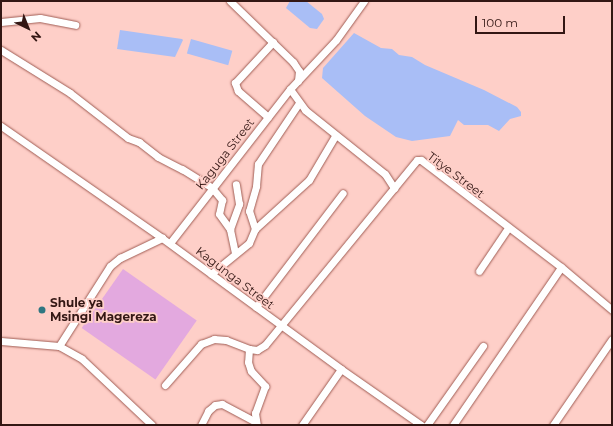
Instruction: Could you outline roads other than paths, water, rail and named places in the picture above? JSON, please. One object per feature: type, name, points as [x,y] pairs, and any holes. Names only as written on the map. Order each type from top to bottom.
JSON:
[{"type":"street","points":[[230,1],[273,42],[299,71],[298,81]]},
{"type":"street","name":"Kaguga Street","points":[[170,243],[290,89],[336,40],[364,1]]},
{"type":"street","points":[[1,22],[40,18],[75,25]]},
{"type":"street","points":[[268,117],[238,91],[235,83],[273,42]]},
{"type":"street","points":[[1,50],[70,93],[128,138],[140,142],[158,157],[182,169],[212,188],[222,200],[219,214],[230,229],[235,253]]},
{"type":"street","points":[[290,89],[299,103],[335,136],[385,174],[394,188]]},
{"type":"street","points":[[255,229],[250,211],[256,186],[258,164],[299,103]]},
{"type":"street","name":"Kagunga Street","points":[[1,126],[170,243],[341,369],[421,425]]},
{"type":"street","points":[[211,274],[249,243],[255,229],[309,180],[335,136]]},
{"type":"street","name":"Titye Street","points":[[249,349],[257,350],[265,345],[283,326],[414,163],[421,160],[560,267],[612,310]]},
{"type":"street","points":[[230,229],[239,204],[236,184]]},
{"type":"street","points":[[256,307],[343,194]]},
{"type":"street","points":[[479,272],[508,228]]},
{"type":"street","points":[[58,346],[110,266],[120,258],[162,238]]},
{"type":"street","points":[[453,425],[560,267]]},
{"type":"street","points":[[165,385],[201,344],[214,339],[226,340],[249,349],[248,362],[251,371],[265,386],[255,423],[228,407],[215,404],[208,411],[201,425]]},
{"type":"street","points":[[553,425],[612,339]]},
{"type":"street","points":[[1,341],[58,346],[82,359],[152,425]]},
{"type":"street","points":[[427,425],[483,346]]},
{"type":"street","points":[[302,425],[341,369]]},
{"type":"water","points":[[290,1],[306,1],[322,14],[324,19],[317,29],[310,28],[286,8]]},
{"type":"water","points":[[120,30],[183,40],[175,57],[117,49]]},
{"type":"water","points":[[354,33],[381,48],[392,49],[399,55],[412,57],[425,65],[484,90],[517,107],[521,112],[521,116],[510,119],[499,131],[488,125],[464,125],[458,120],[450,136],[412,141],[396,137],[365,116],[322,78],[323,68]]},
{"type":"water","points":[[191,39],[232,51],[228,65],[187,53]]},
{"type":"place","name":"Shule ya Msingi Magereza","points":[[42,310]]}]
